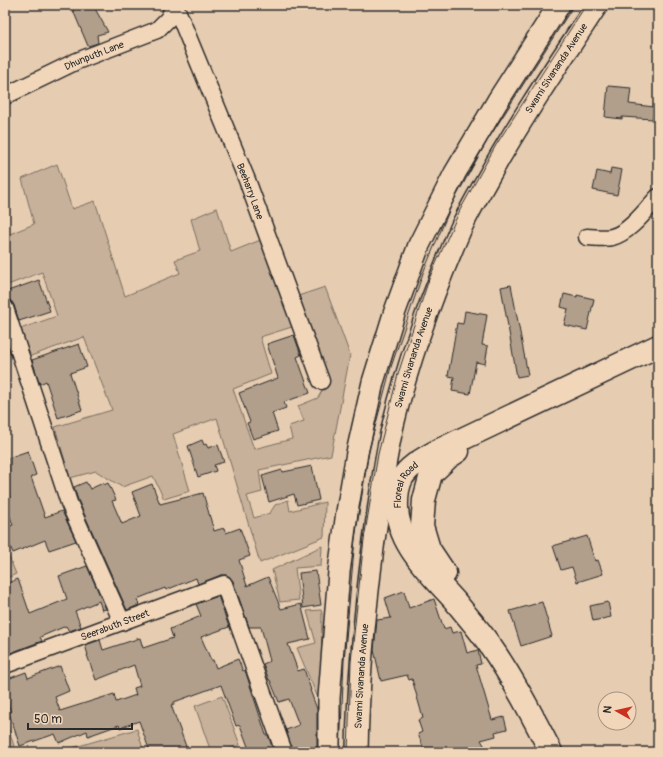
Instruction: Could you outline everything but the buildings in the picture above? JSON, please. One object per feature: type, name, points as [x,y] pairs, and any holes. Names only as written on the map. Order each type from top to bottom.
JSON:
[{"type":"main road","points":[[551,752],[509,673],[488,642],[454,585],[429,549],[422,526],[424,500],[430,474],[449,457],[505,419],[658,346]]},
{"type":"street","name":"Dhunputh Lane","points":[[5,96],[77,61],[157,30],[169,18],[174,5]]},
{"type":"street","name":"Beeharry Lane","points":[[174,5],[247,180],[321,381]]},
{"type":"street","points":[[328,752],[330,690],[339,572],[357,453],[373,382],[419,245],[455,173],[497,102],[559,5]]},
{"type":"street","name":"Swami Sivananda Avenue","points":[[357,752],[357,706],[363,638],[384,467],[394,422],[412,360],[442,276],[462,226],[501,154],[597,5]]},
{"type":"street","points":[[587,237],[610,238],[620,234],[635,222],[658,197]]},
{"type":"street","points":[[5,308],[69,503],[122,622]]},
{"type":"street","name":"Seerabuth Street","points":[[5,665],[224,584],[284,752]]},
{"type":"shaded area","points":[[57,164],[72,209],[95,201],[125,296],[180,273],[175,260],[200,251],[191,219],[217,208],[231,252],[263,239],[295,326],[260,337],[271,374],[233,389],[254,449],[292,439],[289,426],[304,421],[298,406],[318,398],[327,381],[298,296],[325,287],[350,355],[331,455],[259,470],[262,492],[247,496],[254,518],[270,513],[275,505],[288,500],[290,511],[325,502],[324,537],[260,563],[217,418],[173,434],[190,491],[164,499],[153,476],[122,487],[96,471],[70,478],[55,427],[112,410],[84,337],[28,357],[20,329],[57,316],[42,272],[5,286],[5,236],[34,224],[22,179]]},
{"type":"shaded area","points":[[322,546],[321,566],[295,568],[299,600],[280,602],[272,570]]},
{"type":"shaded area","points":[[5,552],[7,552],[16,574],[5,579]]},
{"type":"shaded area","points":[[321,610],[320,703],[297,648],[316,643],[307,611]]},
{"type":"shaded area","points":[[222,696],[240,745],[221,752],[211,752],[195,706]]},
{"type":"shaded area","points":[[5,718],[16,752],[5,752]]},
{"type":"shaded area","points":[[137,729],[144,752],[65,752],[65,750]]},
{"type":"tram line","points":[[340,752],[344,661],[355,539],[369,450],[391,367],[423,273],[452,204],[487,141],[574,5]]},
{"type":"tram line","points":[[348,752],[351,662],[364,539],[378,454],[398,374],[429,279],[460,210],[496,145],[586,5]]}]
